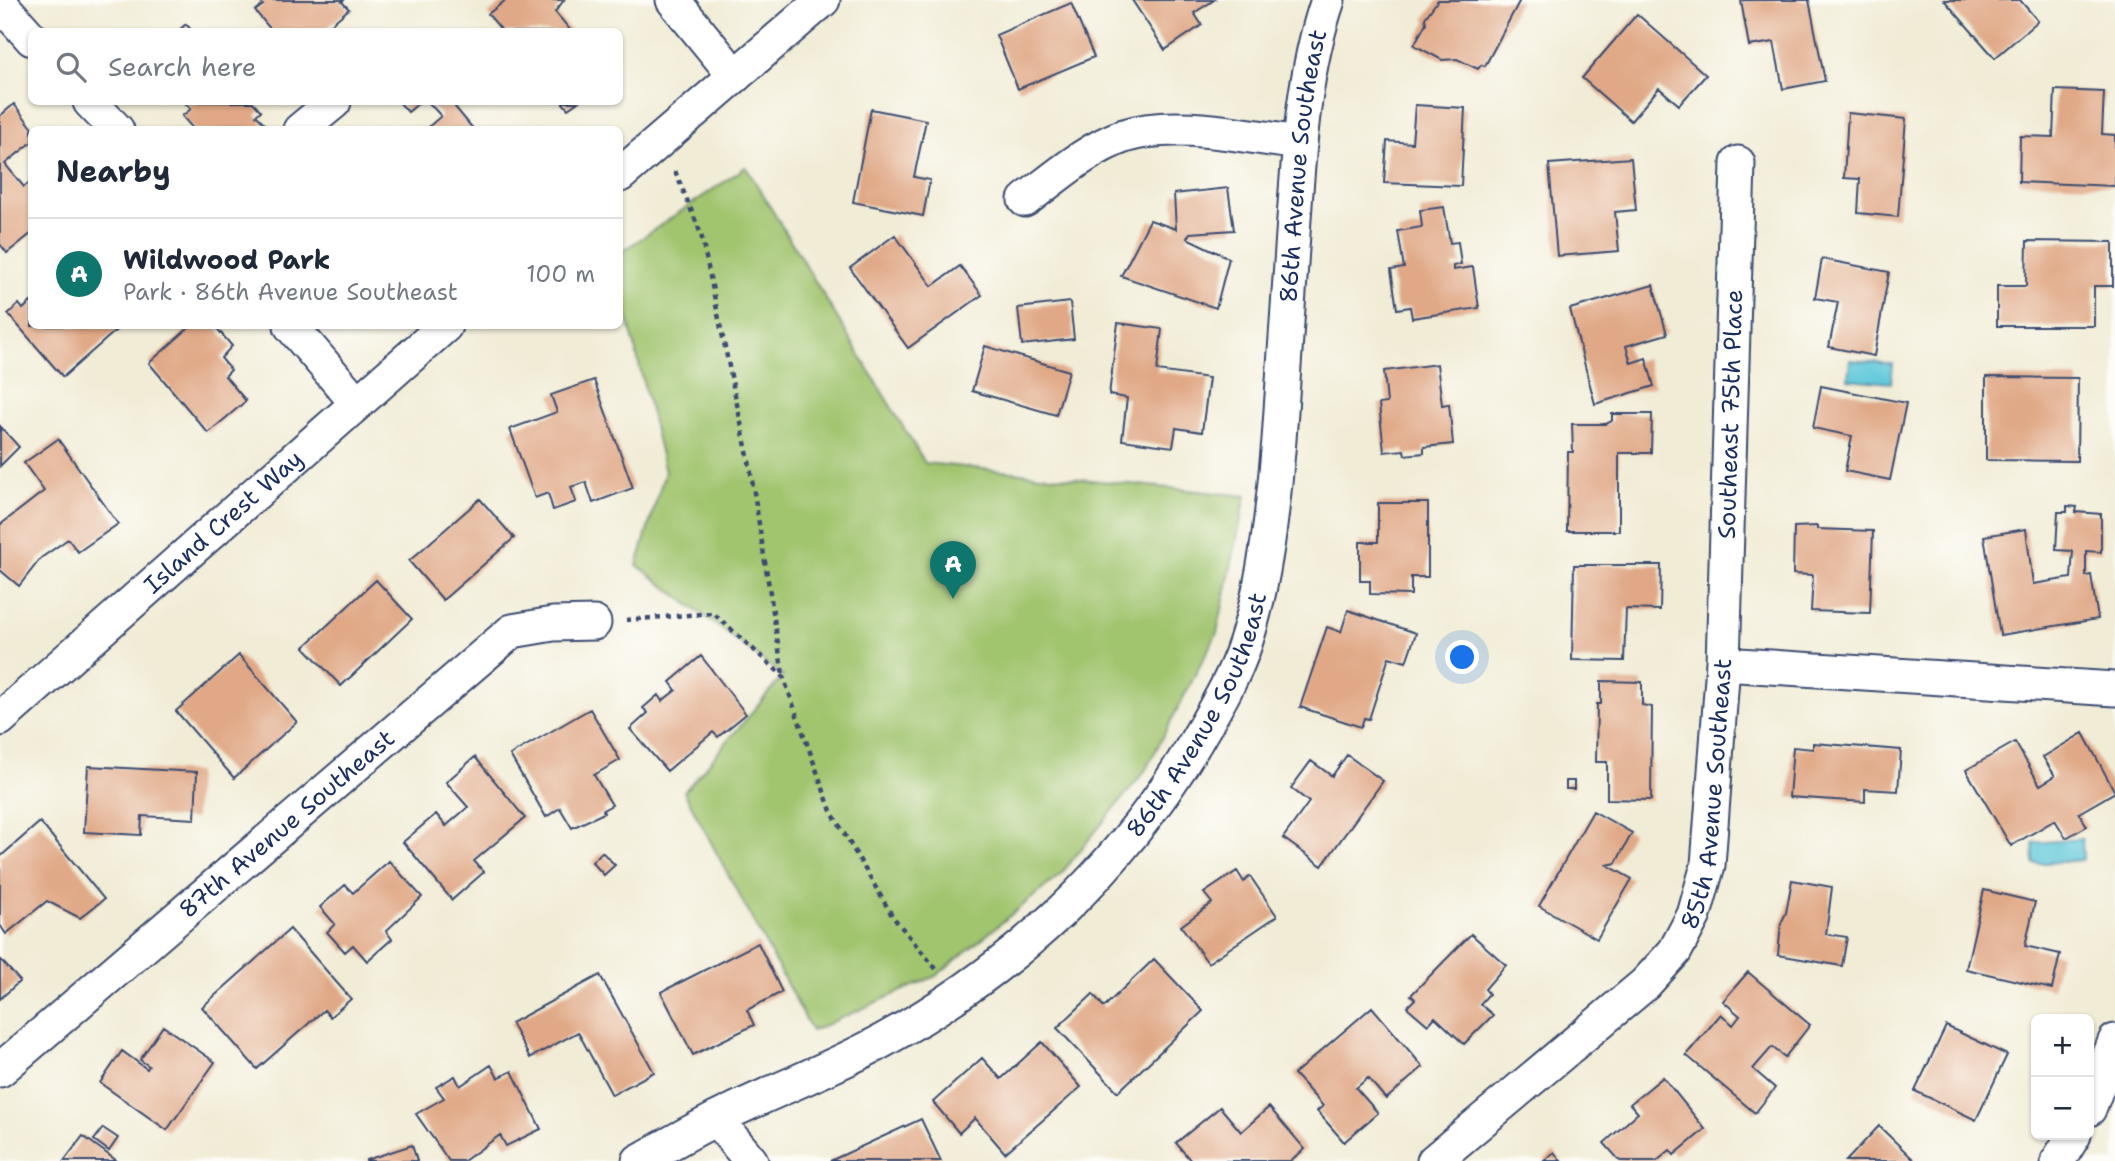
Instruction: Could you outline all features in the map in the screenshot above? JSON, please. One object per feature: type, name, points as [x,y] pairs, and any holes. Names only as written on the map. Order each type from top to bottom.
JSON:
[{"type":"street","points":[[673,0],[735,76]]},
{"type":"street","points":[[623,172],[823,0]]},
{"type":"street","name":"86th Avenue Southeast","points":[[639,1161],[716,1119],[882,1041],[958,995],[1034,938],[1104,871],[1165,792],[1211,716],[1244,647],[1257,598],[1277,458],[1300,143],[1307,91],[1328,0]]},
{"type":"street","points":[[0,3],[28,34]]},
{"type":"street","points":[[93,105],[113,126]]},
{"type":"street","points":[[305,126],[330,105]]},
{"type":"street","points":[[1025,200],[1090,152],[1125,136],[1171,129],[1300,143]]},
{"type":"street","name":"Southeast 75th Place","points":[[1723,664],[1738,163]]},
{"type":"street","points":[[294,329],[356,402]]},
{"type":"street","name":"Island Crest Way","points":[[2,712],[441,329]]},
{"type":"street","name":"87th Avenue Southeast","points":[[0,1070],[512,631],[552,624],[594,622]]},
{"type":"street","name":"85th Avenue Southeast","points":[[1434,1161],[1645,984],[1675,951],[1694,915],[1708,865],[1723,664],[2115,689]]},
{"type":"street","points":[[2094,1096],[2115,1041]]},
{"type":"street","points":[[716,1119],[751,1161]]},
{"type":"street","points":[[2058,1161],[2071,1140]]},
{"type":"path","points":[[670,158],[704,247],[749,461],[783,676],[831,811],[893,917],[958,995]]},
{"type":"path","points":[[594,622],[713,613],[783,676]]},
{"type":"green space","points":[[746,167],[925,463],[1246,496],[1217,633],[1145,771],[1060,875],[936,976],[812,1031],[684,792],[783,676],[637,565],[665,472],[623,297],[623,251]]},
{"type":"water","points":[[1850,360],[1893,364],[1891,383],[1848,379]]},
{"type":"water","points":[[2082,839],[2083,860],[2034,864],[2033,843]]},
{"type":"building","points":[[259,0],[344,0],[342,2],[349,9],[327,28],[270,28],[255,11],[263,5]]},
{"type":"building","points":[[506,0],[564,0],[555,12],[569,28],[500,28],[488,14]]},
{"type":"building","points":[[1132,0],[1214,0],[1194,13],[1202,25],[1165,50]]},
{"type":"building","points":[[1438,0],[1520,0],[1485,66],[1481,65],[1478,69],[1457,59],[1442,60],[1414,45],[1426,23],[1425,18]]},
{"type":"building","points":[[1809,0],[1825,81],[1783,89],[1774,42],[1749,46],[1741,1]]},
{"type":"building","points":[[1944,0],[2020,0],[2038,21],[1995,58]]},
{"type":"building","points":[[1071,3],[1094,57],[1018,89],[996,35]]},
{"type":"building","points":[[1637,14],[1706,75],[1679,105],[1659,88],[1631,121],[1582,78]]},
{"type":"building","points":[[2055,90],[2104,92],[2102,134],[2115,135],[2115,186],[2019,182],[2020,136],[2053,137]]},
{"type":"building","points":[[14,104],[31,126],[28,126],[28,145],[5,164],[24,187],[28,184],[28,236],[7,253],[0,244],[0,116]]},
{"type":"building","points":[[187,105],[256,105],[261,111],[256,115],[264,123],[261,126],[191,126],[182,116],[191,109]]},
{"type":"building","points":[[402,105],[416,105],[408,112]]},
{"type":"building","points":[[431,105],[453,105],[471,126],[430,126],[441,116]]},
{"type":"building","points":[[1415,105],[1465,108],[1461,186],[1384,183],[1387,141],[1412,143]]},
{"type":"building","points":[[871,109],[926,120],[914,177],[930,180],[923,216],[853,202]]},
{"type":"building","points":[[1848,113],[1906,119],[1898,217],[1858,213],[1860,179],[1844,178]]},
{"type":"building","points":[[1631,158],[1636,210],[1615,212],[1619,251],[1557,256],[1549,164]]},
{"type":"building","points":[[1228,188],[1234,230],[1190,233],[1187,238],[1229,258],[1216,308],[1121,276],[1150,220],[1176,229],[1174,194]]},
{"type":"building","points":[[1444,207],[1450,243],[1458,242],[1461,264],[1453,266],[1453,270],[1473,267],[1479,308],[1412,318],[1410,307],[1397,309],[1391,270],[1404,268],[1398,231],[1422,227],[1420,210]]},
{"type":"building","points":[[895,235],[932,286],[960,266],[982,295],[908,348],[850,268]]},
{"type":"building","points":[[2027,241],[2113,242],[2113,286],[2094,286],[2094,326],[1997,326],[1997,286],[2026,286]]},
{"type":"building","points":[[1822,259],[1889,272],[1874,356],[1829,347],[1838,302],[1815,298]]},
{"type":"building","points":[[1653,285],[1667,334],[1626,346],[1631,363],[1646,358],[1654,386],[1595,404],[1570,309]]},
{"type":"building","points":[[1070,302],[1074,339],[1022,345],[1018,308]]},
{"type":"building","points":[[19,304],[23,309],[28,305],[28,329],[118,329],[63,377],[8,314]]},
{"type":"building","points":[[1118,323],[1162,329],[1157,371],[1209,378],[1202,432],[1176,428],[1173,447],[1122,440],[1127,398],[1109,395]]},
{"type":"building","points":[[188,329],[218,329],[232,346],[221,358],[231,370],[225,376],[246,401],[208,433],[149,363]]},
{"type":"building","points":[[985,346],[1069,371],[1056,415],[972,391]]},
{"type":"building","points":[[1437,364],[1442,405],[1449,404],[1453,444],[1424,447],[1424,453],[1405,455],[1404,450],[1384,452],[1379,404],[1387,403],[1384,371]]},
{"type":"building","points":[[1986,377],[2078,378],[2077,461],[1986,460]]},
{"type":"building","points":[[594,380],[633,488],[593,503],[586,482],[571,487],[576,502],[553,510],[548,493],[535,498],[510,429],[557,412],[551,395]]},
{"type":"building","points":[[1821,386],[1906,403],[1890,480],[1845,471],[1852,436],[1813,428]]},
{"type":"building","points":[[1612,414],[1652,414],[1651,453],[1619,453],[1619,531],[1567,531],[1568,452],[1573,452],[1572,424],[1606,424],[1612,421]]},
{"type":"building","points":[[0,426],[19,447],[0,466]]},
{"type":"building","points":[[58,439],[118,524],[78,552],[68,539],[41,558],[19,586],[0,570],[0,525],[44,491],[24,463]]},
{"type":"building","points":[[480,499],[514,538],[443,600],[409,561]]},
{"type":"building","points":[[1378,503],[1428,503],[1428,577],[1411,577],[1411,595],[1370,594],[1370,581],[1360,581],[1360,542],[1378,542]]},
{"type":"building","points":[[2067,506],[2077,507],[2076,512],[2101,514],[2101,552],[2086,551],[2086,576],[2091,575],[2098,619],[2000,635],[1984,536],[2026,529],[2033,584],[2071,578],[2073,551],[2056,550],[2058,512],[2067,512]]},
{"type":"building","points":[[1817,526],[1817,529],[1873,531],[1870,613],[1811,611],[1813,575],[1793,574],[1794,527]]},
{"type":"building","points":[[1574,565],[1661,565],[1660,610],[1626,609],[1624,661],[1572,660]]},
{"type":"building","points":[[376,580],[412,619],[341,686],[304,647]]},
{"type":"building","points":[[1348,610],[1416,633],[1406,662],[1389,657],[1369,719],[1364,718],[1361,727],[1300,707],[1327,627],[1341,632]]},
{"type":"building","points":[[239,655],[297,722],[234,778],[176,711]]},
{"type":"building","points":[[701,656],[746,714],[718,737],[713,732],[667,771],[630,729],[648,713],[643,708],[658,695],[662,701],[676,690],[670,682]]},
{"type":"building","points":[[1601,681],[1642,682],[1642,705],[1652,707],[1651,800],[1607,799],[1607,762],[1596,762],[1597,704],[1601,704]]},
{"type":"building","points":[[590,709],[620,760],[594,775],[612,805],[603,810],[604,813],[572,828],[560,808],[546,817],[510,755]]},
{"type":"building","points":[[2083,733],[2115,792],[2079,813],[2087,826],[2066,838],[2055,820],[2011,846],[1966,770],[2015,742],[2040,785],[2055,776],[2043,757]]},
{"type":"building","points":[[1813,743],[1901,750],[1898,791],[1865,789],[1865,802],[1789,797],[1793,747],[1813,749]]},
{"type":"building","points":[[1347,755],[1383,781],[1322,866],[1283,838],[1309,802],[1291,788],[1311,761],[1332,776]]},
{"type":"building","points":[[475,757],[525,818],[474,861],[484,872],[452,900],[403,842],[436,814],[446,826],[468,807],[446,782]]},
{"type":"building","points":[[88,766],[197,772],[195,819],[142,816],[141,835],[84,832]]},
{"type":"building","points":[[1566,781],[1574,781],[1574,789],[1566,789]]},
{"type":"building","points":[[1593,811],[1632,833],[1616,863],[1607,865],[1632,879],[1597,939],[1539,906]]},
{"type":"building","points":[[40,822],[104,899],[80,918],[47,901],[6,934],[0,925],[0,857]]},
{"type":"building","points":[[602,852],[615,865],[604,875],[592,862]]},
{"type":"building","points":[[389,861],[422,897],[386,931],[392,939],[367,961],[353,945],[345,952],[327,932],[335,924],[320,907],[345,885],[353,893]]},
{"type":"building","points":[[1237,871],[1244,882],[1250,876],[1277,916],[1208,963],[1181,926],[1212,903],[1204,893]]},
{"type":"building","points":[[1792,880],[1832,887],[1826,934],[1847,937],[1842,966],[1778,955],[1781,923],[1786,913]]},
{"type":"building","points":[[1984,890],[2035,902],[2025,946],[2060,954],[2052,989],[1966,969]]},
{"type":"building","points":[[290,929],[351,999],[330,1017],[324,1010],[257,1069],[202,1007]]},
{"type":"building","points":[[1471,934],[1506,965],[1485,989],[1489,994],[1480,1004],[1493,1015],[1464,1044],[1435,1017],[1428,1025],[1407,1007],[1415,999],[1411,995]]},
{"type":"building","points":[[758,943],[782,992],[747,1010],[754,1025],[693,1055],[661,992]]},
{"type":"building","points":[[0,959],[20,981],[0,999]]},
{"type":"building","points":[[1154,959],[1203,1011],[1118,1092],[1057,1028],[1093,994],[1104,1007]]},
{"type":"building","points":[[1748,972],[1810,1025],[1785,1057],[1772,1047],[1753,1069],[1775,1088],[1755,1113],[1686,1055],[1721,1014],[1733,1025],[1740,1016],[1723,1001]]},
{"type":"building","points":[[600,975],[654,1072],[612,1095],[578,1032],[530,1058],[511,1023]]},
{"type":"building","points":[[1372,1007],[1423,1067],[1386,1099],[1368,1078],[1356,1088],[1378,1113],[1344,1142],[1317,1111],[1323,1106],[1294,1074]]},
{"type":"building","points":[[163,1026],[215,1062],[167,1130],[100,1083],[122,1051],[147,1069],[149,1066],[140,1060]]},
{"type":"building","points":[[1946,1026],[2007,1055],[1976,1120],[1915,1091]]},
{"type":"building","points":[[1042,1042],[1081,1087],[1005,1153],[975,1118],[959,1133],[933,1102],[982,1058],[1001,1079]]},
{"type":"building","points":[[491,1065],[498,1078],[512,1071],[541,1129],[506,1146],[500,1135],[464,1161],[449,1161],[416,1114],[444,1098],[436,1087],[455,1076],[460,1086]]},
{"type":"building","points":[[1663,1077],[1705,1129],[1674,1155],[1670,1150],[1657,1161],[1620,1161],[1604,1143],[1638,1113],[1630,1104]]},
{"type":"building","points":[[1220,1107],[1241,1132],[1269,1107],[1305,1149],[1290,1161],[1191,1161],[1176,1143]]},
{"type":"building","points":[[921,1119],[941,1161],[830,1161]]},
{"type":"building","points":[[1879,1126],[1915,1161],[1846,1161]]},
{"type":"building","points":[[103,1128],[118,1138],[109,1151],[94,1140]]},
{"type":"building","points":[[83,1136],[117,1161],[64,1161]]},
{"type":"building","points":[[412,1145],[417,1161],[366,1161],[366,1160]]},
{"type":"building","points":[[1554,1152],[1561,1161],[1544,1161]]},
{"type":"place","name":"Wildwood Park","points":[[953,599]]}]
